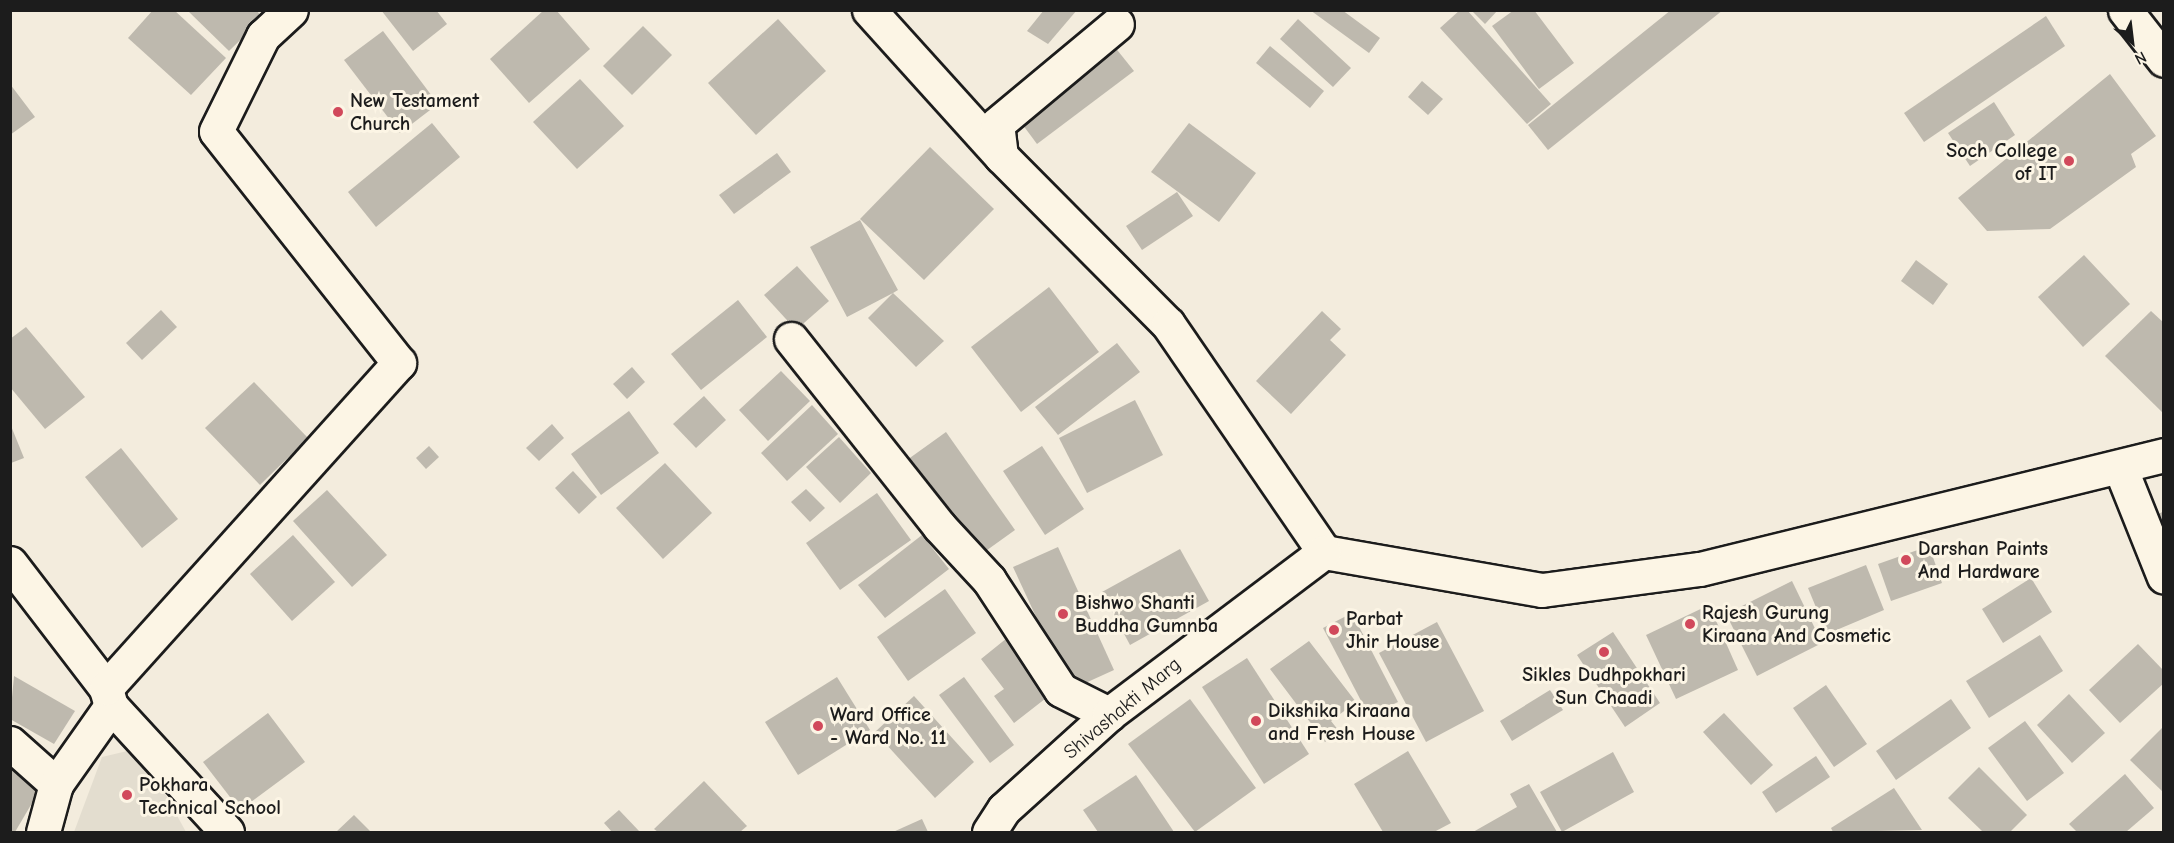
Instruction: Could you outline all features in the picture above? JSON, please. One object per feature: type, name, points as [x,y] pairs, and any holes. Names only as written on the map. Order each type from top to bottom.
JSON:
[{"type":"street","points":[[43,832],[56,784],[108,697],[399,363],[216,131],[263,36],[291,10]]},
{"type":"street","points":[[869,10],[1001,156],[1168,324],[1324,552],[1542,590],[1700,569],[2163,455]]},
{"type":"street","points":[[2124,10],[2163,60]]},
{"type":"street","points":[[1001,156],[997,124],[1117,24]]},
{"type":"street","points":[[791,339],[939,526],[989,579],[1061,690],[1109,714]]},
{"type":"street","points":[[2120,467],[2163,577]]},
{"type":"street","name":"Shivashakti Marg","points":[[989,832],[1004,809],[1109,714],[1324,552]]},
{"type":"street","points":[[10,563],[108,697],[227,832]]},
{"type":"street","points":[[10,743],[56,784]]},
{"type":"shaded area","name":"Pokhara Technical School","points":[[140,748],[186,832],[74,832],[102,757]]},
{"type":"building","points":[[153,10],[174,10],[226,58],[191,95],[128,38]]},
{"type":"building","points":[[187,10],[256,10],[263,18],[229,51]]},
{"type":"building","points":[[381,10],[436,10],[447,24],[413,51]]},
{"type":"building","points":[[544,10],[556,10],[590,49],[529,103],[490,59]]},
{"type":"building","points":[[1044,10],[1077,10],[1048,44],[1027,31]]},
{"type":"building","points":[[1310,10],[1342,10],[1380,38],[1369,53]]},
{"type":"building","points":[[1460,10],[1467,10],[1551,104],[1527,124],[1440,28]]},
{"type":"building","points":[[1471,10],[1498,10],[1485,24]]},
{"type":"building","points":[[1514,10],[1534,10],[1574,63],[1539,89],[1492,26]]},
{"type":"building","points":[[1671,10],[1723,10],[1548,150],[1528,125]]},
{"type":"building","points":[[2046,16],[2065,46],[1924,142],[1904,113]]},
{"type":"building","points":[[778,19],[826,71],[756,135],[708,83]]},
{"type":"building","points":[[1298,19],[1351,68],[1333,87],[1280,39]]},
{"type":"building","points":[[643,26],[672,55],[632,95],[603,66]]},
{"type":"building","points":[[383,31],[438,104],[400,133],[344,60]]},
{"type":"building","points":[[1110,41],[1134,71],[1037,144],[1014,113]]},
{"type":"building","points":[[1270,46],[1324,91],[1310,108],[1256,63]]},
{"type":"building","name":"Soch College of IT","points":[[2110,74],[2156,136],[2131,154],[2136,167],[2050,229],[1987,231],[1958,198]]},
{"type":"building","points":[[580,79],[624,126],[577,169],[533,122]]},
{"type":"building","points":[[1422,81],[1443,99],[1428,115],[1408,97]]},
{"type":"building","points":[[10,84],[35,117],[10,135]]},
{"type":"building","points":[[1994,102],[2015,135],[1970,166],[1948,133]]},
{"type":"building","points":[[432,123],[460,157],[376,227],[348,192]]},
{"type":"building","points":[[1189,123],[1256,173],[1219,222],[1151,172]]},
{"type":"building","points":[[930,147],[994,209],[924,280],[860,219]]},
{"type":"building","points":[[777,153],[791,172],[734,214],[719,195]]},
{"type":"building","points":[[1177,192],[1193,216],[1142,250],[1126,226]]},
{"type":"building","points":[[860,220],[898,290],[847,317],[810,247]]},
{"type":"building","points":[[2084,255],[2130,304],[2083,347],[2038,297]]},
{"type":"building","points":[[1916,260],[1948,284],[1933,305],[1901,281]]},
{"type":"building","points":[[797,266],[829,301],[796,330],[764,295]]},
{"type":"building","points":[[1049,287],[1099,352],[1021,412],[971,347]]},
{"type":"building","points":[[893,293],[944,341],[916,367],[868,318]]},
{"type":"building","points":[[738,300],[767,337],[701,390],[671,354]]},
{"type":"building","points":[[161,310],[177,327],[142,360],[126,343]]},
{"type":"building","points":[[1322,311],[1341,329],[1330,340],[1346,355],[1291,414],[1256,381]]},
{"type":"building","points":[[2151,311],[2164,323],[2164,414],[2105,356]]},
{"type":"building","points":[[26,327],[85,397],[45,429],[10,387],[10,339]]},
{"type":"building","points":[[1117,343],[1140,372],[1058,435],[1035,407]]},
{"type":"building","points":[[632,367],[645,382],[627,399],[613,384]]},
{"type":"building","points":[[781,371],[810,401],[768,441],[739,410]]},
{"type":"building","points":[[254,382],[308,438],[260,485],[205,428]]},
{"type":"building","points":[[704,396],[726,420],[696,448],[673,424]]},
{"type":"building","points":[[1135,400],[1163,455],[1087,493],[1059,438]]},
{"type":"building","points":[[812,405],[838,434],[787,481],[761,453]]},
{"type":"building","points":[[629,411],[659,453],[601,495],[571,454]]},
{"type":"building","points":[[552,424],[564,438],[539,461],[526,448]]},
{"type":"building","points":[[11,426],[24,458],[11,463]]},
{"type":"building","points":[[946,432],[1015,530],[976,558],[907,460]]},
{"type":"building","points":[[839,437],[871,473],[840,503],[806,467]]},
{"type":"building","points":[[429,446],[439,457],[426,469],[416,458]]},
{"type":"building","points":[[1042,446],[1084,509],[1045,535],[1003,471]]},
{"type":"building","points":[[121,448],[178,519],[142,548],[85,477]]},
{"type":"building","points":[[665,463],[712,513],[663,559],[616,508]]},
{"type":"building","points":[[573,471],[597,497],[579,514],[555,488]]},
{"type":"building","points":[[806,489],[825,508],[810,522],[791,502]]},
{"type":"building","points":[[327,490],[387,555],[352,587],[293,521]]},
{"type":"building","points":[[877,493],[911,540],[840,590],[806,543]]},
{"type":"building","points":[[2164,511],[2164,530],[2155,516]]},
{"type":"building","points":[[293,535],[335,582],[292,621],[250,574]]},
{"type":"building","points":[[922,535],[949,569],[885,618],[858,585]]},
{"type":"building","points":[[1929,546],[1942,583],[1891,601],[1878,564]]},
{"type":"building","points":[[1058,547],[1114,670],[1070,690],[1013,567]]},
{"type":"building","points":[[1180,549],[1209,601],[1130,645],[1102,592]]},
{"type":"building","points":[[1866,565],[1884,610],[1827,634],[1808,588]]},
{"type":"building","points":[[2031,578],[2052,612],[2003,643],[1982,609]]},
{"type":"building","points":[[1792,581],[1822,643],[1757,676],[1726,614]]},
{"type":"building","points":[[945,589],[976,633],[908,681],[877,637]]},
{"type":"building","points":[[1709,605],[1738,670],[1676,699],[1646,635]]},
{"type":"building","points":[[1352,613],[1398,702],[1369,716],[1323,628]]},
{"type":"building","points":[[1437,622],[1484,711],[1426,742],[1379,653]]},
{"type":"building","points":[[1613,632],[1660,703],[1625,727],[1577,655]]},
{"type":"building","points":[[2040,635],[2063,671],[1989,718],[1966,681]]},
{"type":"building","points":[[1007,638],[1050,695],[1014,723],[994,696],[1004,689],[981,659]]},
{"type":"building","points":[[1309,641],[1356,702],[1331,721],[1339,731],[1325,742],[1270,669]]},
{"type":"building","points":[[2138,644],[2164,671],[2164,683],[2120,723],[2089,690]]},
{"type":"building","name":"Dikshika Kiraana and Fresh House","points":[[1247,658],[1309,754],[1264,784],[1202,687]]},
{"type":"building","points":[[14,676],[75,711],[54,744],[10,719]]},
{"type":"building","name":"Ward Office - Ward No. 11","points":[[837,677],[870,730],[798,775],[765,722]]},
{"type":"building","points":[[964,677],[1014,745],[990,763],[939,695]]},
{"type":"building","points":[[1826,685],[1867,744],[1834,767],[1793,708]]},
{"type":"building","points":[[1550,690],[1563,710],[1512,741],[1500,721]]},
{"type":"building","points":[[2069,694],[2105,733],[2072,763],[2037,725]]},
{"type":"building","points":[[914,696],[974,762],[935,798],[875,732]]},
{"type":"building","points":[[1190,699],[1256,788],[1195,832],[1128,744]]},
{"type":"building","points":[[1951,699],[1971,728],[1896,780],[1876,751]]},
{"type":"building","points":[[268,713],[305,762],[240,810],[203,762]]},
{"type":"building","points":[[1724,713],[1773,765],[1751,785],[1703,732]]},
{"type":"building","points":[[2025,721],[2064,773],[2027,801],[1988,748]]},
{"type":"building","points":[[2164,726],[2164,793],[2130,760]]},
{"type":"building","points":[[1408,751],[1451,823],[1434,832],[1383,832],[1354,784]]},
{"type":"building","points":[[1613,752],[1634,792],[1562,832],[1540,792]]},
{"type":"building","points":[[1816,756],[1830,777],[1776,813],[1762,792]]},
{"type":"building","points":[[10,762],[45,781],[15,832],[10,832]]},
{"type":"building","points":[[1979,767],[2027,815],[2010,832],[1983,832],[1948,798]]},
{"type":"building","points":[[2125,774],[2154,808],[2126,832],[2077,832],[2069,824]]},
{"type":"building","points":[[1136,775],[1174,832],[1098,832],[1083,810]]},
{"type":"building","points":[[704,781],[747,826],[740,832],[658,832],[654,829]]},
{"type":"building","points":[[1529,784],[1557,832],[1473,832],[1517,807],[1510,794]]},
{"type":"building","points":[[1894,788],[1922,830],[1833,832],[1831,828]]},
{"type":"building","points":[[619,810],[640,832],[612,832],[604,823]]},
{"type":"building","points":[[354,815],[371,832],[336,832]]},
{"type":"building","points":[[922,819],[928,832],[893,832]]},
{"type":"place","name":"New Testament Church","points":[[338,112]]},
{"type":"place","name":"Soch College of IT","points":[[2069,161]]},
{"type":"place","name":"Darshan Paints And Hardware","points":[[1906,560]]},
{"type":"place","name":"Bishwo Shanti Buddha Gumnba","points":[[1063,614]]},
{"type":"place","name":"Rajesh Gurung Kiraana And Cosmetic","points":[[1690,624]]},
{"type":"place","name":"Parbat Jhir House","points":[[1334,630]]},
{"type":"place","name":"Sikles Dudhpokhari Sun Chaadi","points":[[1604,652]]},
{"type":"place","name":"Dikshika Kiraana and Fresh House","points":[[1256,721]]},
{"type":"place","name":"Ward Office - Ward No. 11","points":[[818,726]]},
{"type":"place","name":"Pokhara Technical School","points":[[127,795]]}]
